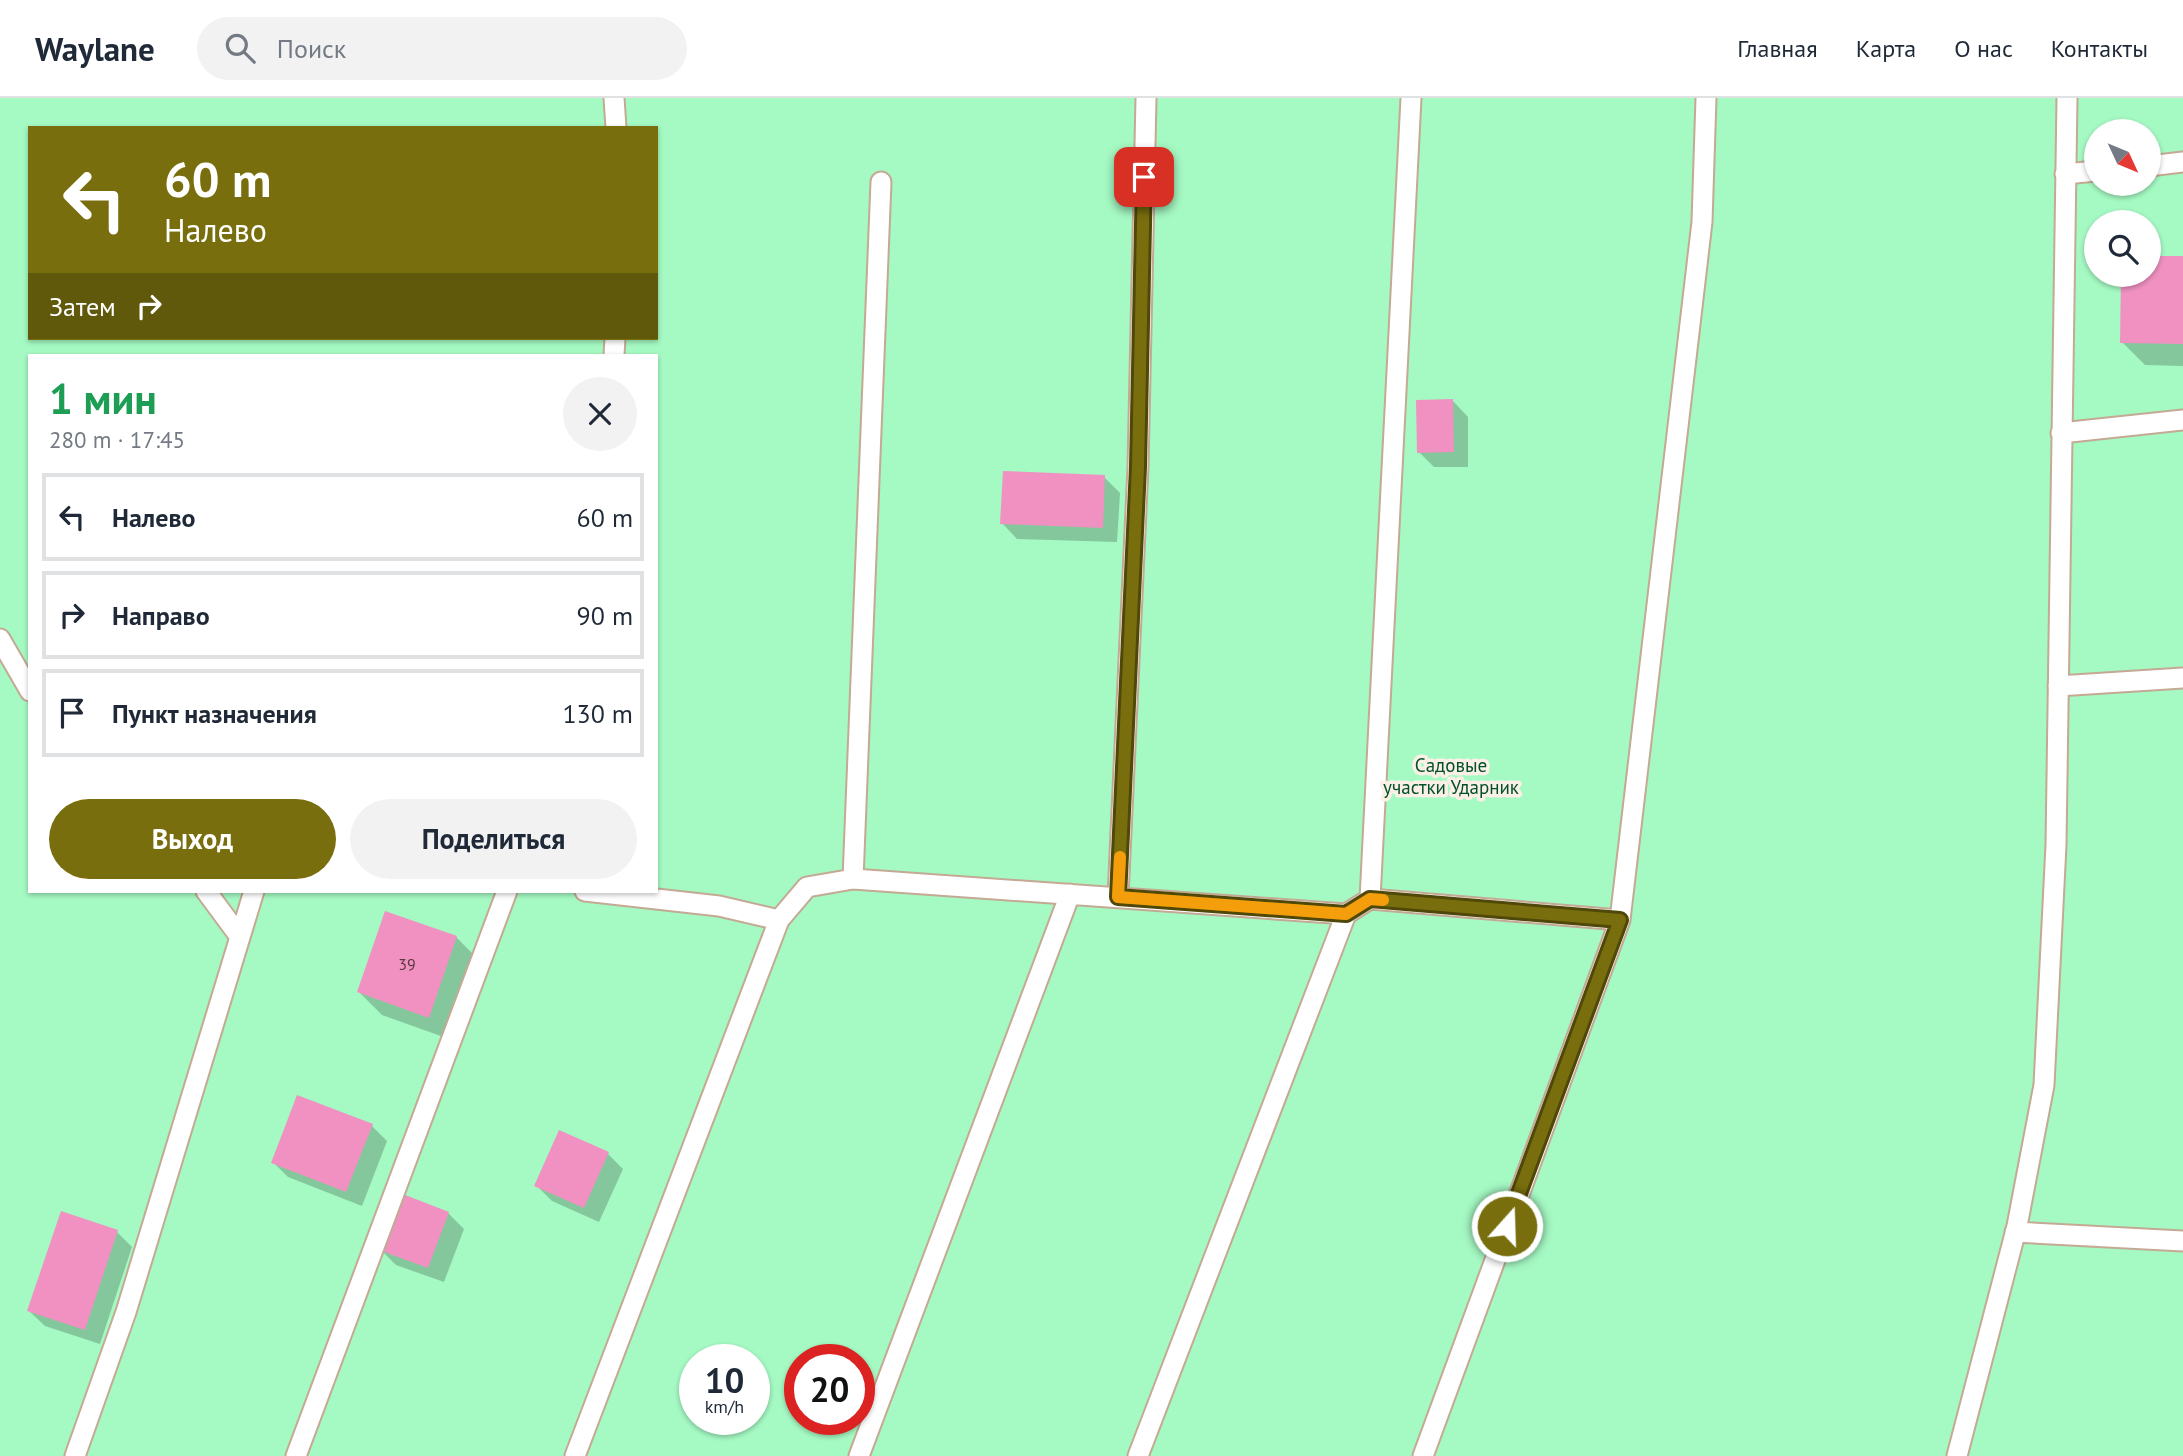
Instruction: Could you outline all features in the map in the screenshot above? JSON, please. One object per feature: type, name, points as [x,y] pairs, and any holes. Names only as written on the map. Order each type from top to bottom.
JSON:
[{"type":"lane","points":[[614,98],[616,126]]},
{"type":"lane","points":[[1118,897],[1138,467],[1146,98]]},
{"type":"lane","points":[[1370,899],[1411,98]]},
{"type":"lane","points":[[1423,1456],[1620,920],[1702,222],[1706,98]]},
{"type":"lane","points":[[1957,1456],[2015,1232],[2044,1085],[2056,845],[2067,98]]},
{"type":"lane","points":[[2161,165],[2183,162]]},
{"type":"lane","points":[[2065,174],[2084,172]]},
{"type":"lane","points":[[853,879],[881,182]]},
{"type":"lane","points":[[2062,433],[2183,420]]},
{"type":"lane","points":[[0,639],[28,688]]},
{"type":"lane","points":[[2058,686],[2183,678]]},
{"type":"lane","points":[[575,1456],[779,920],[807,887],[853,879],[1346,914],[1370,899],[1620,920]]},
{"type":"lane","points":[[207,893],[240,937]]},
{"type":"lane","points":[[75,1456],[126,1312],[253,893]]},
{"type":"lane","points":[[296,1456],[506,893]]},
{"type":"lane","points":[[603,893],[719,906],[779,920]]},
{"type":"lane","points":[[859,1456],[1070,894]]},
{"type":"lane","points":[[1138,1456],[1346,914]]},
{"type":"lane","points":[[2015,1232],[2183,1241]]},
{"type":"green space","name":"Садовые участки Ударник","points":[[0,98],[2183,98],[2183,1456],[0,1456]]},
{"type":"building","points":[[2161,256],[2183,256],[2183,344],[2120,343],[2121,287],[2161,287]]},
{"type":"building","points":[[1453,399],[1454,452],[1417,453],[1416,400]]},
{"type":"building","points":[[1003,471],[1105,475],[1103,528],[1000,524]]},
{"type":"building","points":[[385,911],[457,936],[429,1018],[357,992]]},
{"type":"building","points":[[297,1095],[373,1124],[346,1192],[271,1163]]},
{"type":"building","points":[[559,1130],[609,1152],[584,1208],[534,1186]]},
{"type":"building","points":[[400,1193],[449,1212],[428,1268],[379,1250]]},
{"type":"building","points":[[61,1211],[118,1230],[85,1330],[27,1311]]},
{"type":"slow traffic","points":[[1120,857],[1118,897],[1346,914],[1370,899],[1383,900]]},
{"type":"route","points":[[1144,177],[1138,467],[1118,897],[1346,914],[1370,899],[1620,920],[1507,1226]]}]
